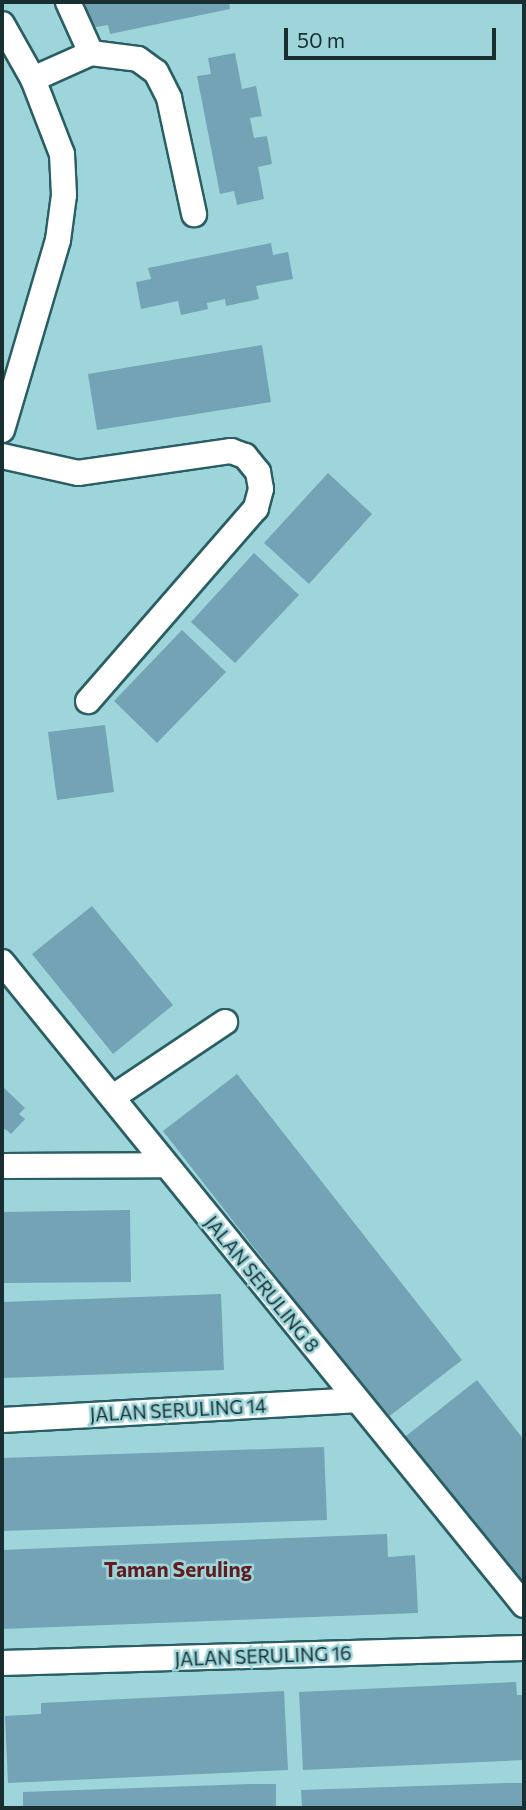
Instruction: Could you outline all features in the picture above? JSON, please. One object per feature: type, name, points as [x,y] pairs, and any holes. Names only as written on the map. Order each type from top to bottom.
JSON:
[{"type":"street","points":[[68,2],[91,53]]},
{"type":"street","points":[[2,24],[33,79],[62,154],[64,195],[51,264],[2,430]]},
{"type":"street","points":[[33,79],[91,53],[138,59],[156,72],[169,98],[194,214]]},
{"type":"street","points":[[2,456],[78,473],[231,451],[245,456],[258,471],[261,489],[256,508],[88,701]]},
{"type":"street","name":"JALAN SERULING 8","points":[[2,962],[524,1605]]},
{"type":"street","points":[[113,1097],[225,1023]]},
{"type":"street","points":[[2,1166],[166,1165]]},
{"type":"street","name":"JALAN SERULING 14","points":[[2,1420],[355,1400]]},
{"type":"street","name":"JALAN SERULING 16","points":[[2,1663],[524,1648]]},
{"type":"building","points":[[85,2],[229,2],[230,9],[110,34],[108,25],[91,28]]},
{"type":"building","points":[[235,53],[242,89],[256,86],[262,116],[250,118],[254,138],[267,136],[272,164],[258,167],[264,199],[237,205],[234,191],[220,194],[197,76],[211,74],[208,58]]},
{"type":"building","points":[[271,243],[273,255],[288,252],[293,279],[256,286],[259,299],[226,306],[225,299],[207,303],[208,309],[181,315],[178,301],[141,309],[136,282],[151,279],[148,268]]},
{"type":"building","points":[[262,345],[271,402],[97,430],[88,374]]},
{"type":"building","points":[[328,473],[372,514],[309,584],[264,543]]},
{"type":"building","points":[[254,553],[299,595],[235,663],[191,622]]},
{"type":"building","points":[[182,630],[226,672],[157,743],[114,701]]},
{"type":"building","points":[[105,725],[114,792],[57,800],[48,732]]},
{"type":"building","points":[[92,906],[173,1005],[113,1054],[32,954]]},
{"type":"building","points":[[237,1074],[462,1360],[387,1418],[163,1131]]},
{"type":"building","points":[[2,1086],[25,1108],[19,1114],[25,1119],[11,1134],[5,1129],[2,1132]]},
{"type":"building","points":[[130,1210],[131,1282],[2,1283],[2,1212]]},
{"type":"building","points":[[221,1294],[224,1370],[2,1378],[2,1302]]},
{"type":"building","points":[[477,1380],[524,1440],[524,1593],[401,1440]]},
{"type":"building","points":[[324,1447],[327,1520],[2,1531],[2,1458]]},
{"type":"building","points":[[387,1534],[388,1557],[415,1555],[418,1613],[2,1629],[2,1550]]},
{"type":"building","points":[[516,1682],[517,1695],[524,1695],[524,1760],[303,1770],[299,1692]]},
{"type":"building","points":[[284,1691],[288,1770],[8,1783],[5,1716],[41,1714],[41,1703]]},
{"type":"building","points":[[524,1783],[524,1808],[302,1808],[301,1790]]},
{"type":"building","points":[[276,1784],[276,1808],[23,1808],[23,1792]]},
{"type":"district","name":"Taman Seruling","points":[[178,1569]]}]
